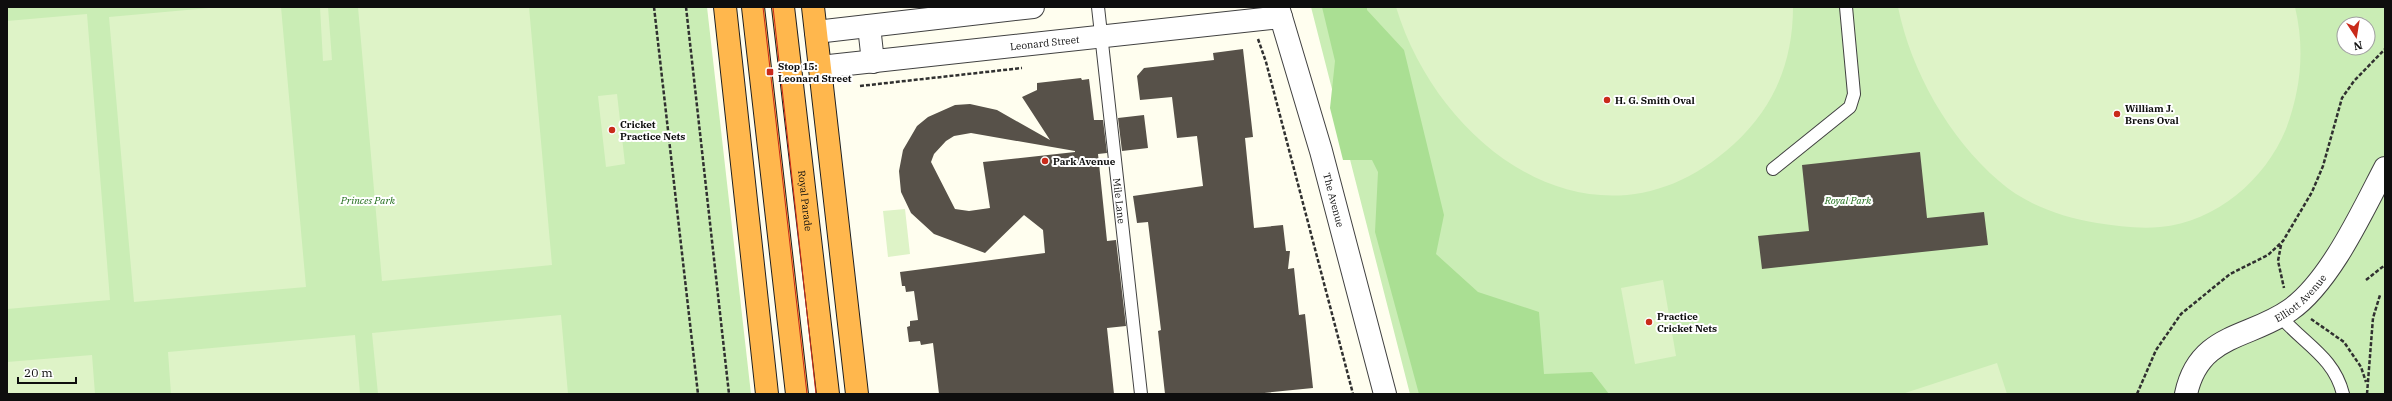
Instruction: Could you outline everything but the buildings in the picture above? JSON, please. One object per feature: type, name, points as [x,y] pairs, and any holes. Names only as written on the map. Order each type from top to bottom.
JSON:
[{"type":"highway","name":"Royal Parade","points":[[784,7],[828,394]]},
{"type":"highway","points":[[814,7],[857,394]]},
{"type":"highway","points":[[767,394],[726,17],[754,15],[796,394]]},
{"type":"highway","points":[[789,54],[816,32]]},
{"type":"highway","points":[[759,58],[789,54],[820,67]]},
{"type":"highway","points":[[735,102],[763,98]]},
{"type":"street","points":[[816,32],[984,10],[1033,7]]},
{"type":"street","name":"Leonard Street","points":[[820,67],[1101,36],[1217,15],[1250,20],[1279,12]]},
{"type":"street","name":"The Avenue","points":[[1279,12],[1321,151],[1385,394]]},
{"type":"street","points":[[869,26],[873,62]]},
{"type":"street","name":"Elliott Avenue","points":[[2186,394],[2200,363],[2218,344],[2288,311],[2328,268],[2385,168]]},
{"type":"lane","name":"Mile Lane","points":[[1098,7],[1141,394]]},
{"type":"lane","points":[[1773,168],[1850,107],[1853,90],[1846,7]]},
{"type":"lane","points":[[2288,311],[2293,331],[2328,360],[2343,394]]},
{"type":"path","points":[[654,7],[698,394]]},
{"type":"path","points":[[686,7],[729,394]]},
{"type":"path","points":[[1250,20],[1266,62],[1353,394]]},
{"type":"path","points":[[2366,382],[2360,367],[2344,342],[2313,318],[2307,320],[2288,311],[2288,296],[2281,280],[2278,253],[2283,241],[2312,192],[2323,166],[2342,98],[2354,81],[2385,49]]},
{"type":"path","points":[[2137,394],[2156,350],[2181,314],[2230,274],[2268,255],[2283,241]]},
{"type":"path","points":[[2366,280],[2385,265]]},
{"type":"path","points":[[2367,394],[2366,382],[2373,318],[2380,295]]},
{"type":"green space","name":"Princes Park","points":[[7,7],[707,7],[751,394],[7,394]]},
{"type":"green space","points":[[220,7],[281,7],[306,287],[134,302],[109,17]]},
{"type":"green space","points":[[320,7],[328,7],[332,60],[323,61]]},
{"type":"green space","points":[[358,7],[529,7],[552,265],[382,281]]},
{"type":"green space","name":"Royal Park","points":[[1311,7],[2385,7],[2385,394],[1410,394]]},
{"type":"green space","points":[[1322,7],[1367,7],[1367,10],[1404,50],[1444,215],[1436,254],[1478,292],[1539,312],[1544,374],[1592,372],[1609,394],[1419,394],[1375,232],[1378,172],[1372,160],[1343,160],[1330,108],[1335,61]]},
{"type":"green space","name":"H. G. Smith Oval","points":[[1396,7],[1793,7],[1792,27],[1785,65],[1770,99],[1748,130],[1734,144],[1683,179],[1631,194],[1580,192],[1532,176],[1487,146],[1449,107],[1418,60]]},
{"type":"green space","name":"William J. Brens Oval","points":[[1898,7],[2295,7],[2301,54],[2295,99],[2286,129],[2277,148],[2252,181],[2219,207],[2200,217],[2181,223],[2160,227],[2128,227],[2097,223],[2071,217],[2045,209],[2021,197],[1999,181],[1964,145],[1948,124],[1922,79],[1904,31]]},
{"type":"green space","points":[[87,14],[110,300],[7,309],[7,21]]},
{"type":"green space","name":"Cricket Practice Nets","points":[[617,94],[625,164],[606,167],[598,96]]},
{"type":"green space","points":[[905,209],[910,254],[888,257],[883,211]]},
{"type":"green space","name":"Practice Cricket Nets","points":[[1663,280],[1676,356],[1635,364],[1621,288]]},
{"type":"green space","points":[[561,315],[568,394],[378,394],[372,333]]},
{"type":"green space","points":[[355,335],[360,394],[171,394],[168,352]]},
{"type":"green space","points":[[92,355],[95,394],[7,394],[7,362]]},
{"type":"green space","points":[[1997,363],[2007,394],[1902,394]]},
{"type":"tram line","points":[[763,7],[807,394]]},
{"type":"tram line","points":[[773,7],[816,394]]},
{"type":"place","name":"Stop 15: Leonard Street","points":[[770,72]]},
{"type":"place","name":"H. G. Smith Oval","points":[[1607,100]]},
{"type":"place","name":"William J. Brens Oval","points":[[2117,114]]},
{"type":"place","name":"Cricket Practice Nets","points":[[612,130]]},
{"type":"place","name":"Park Avenue","points":[[1045,161]]},
{"type":"place","name":"Practice Cricket Nets","points":[[1649,322]]}]
